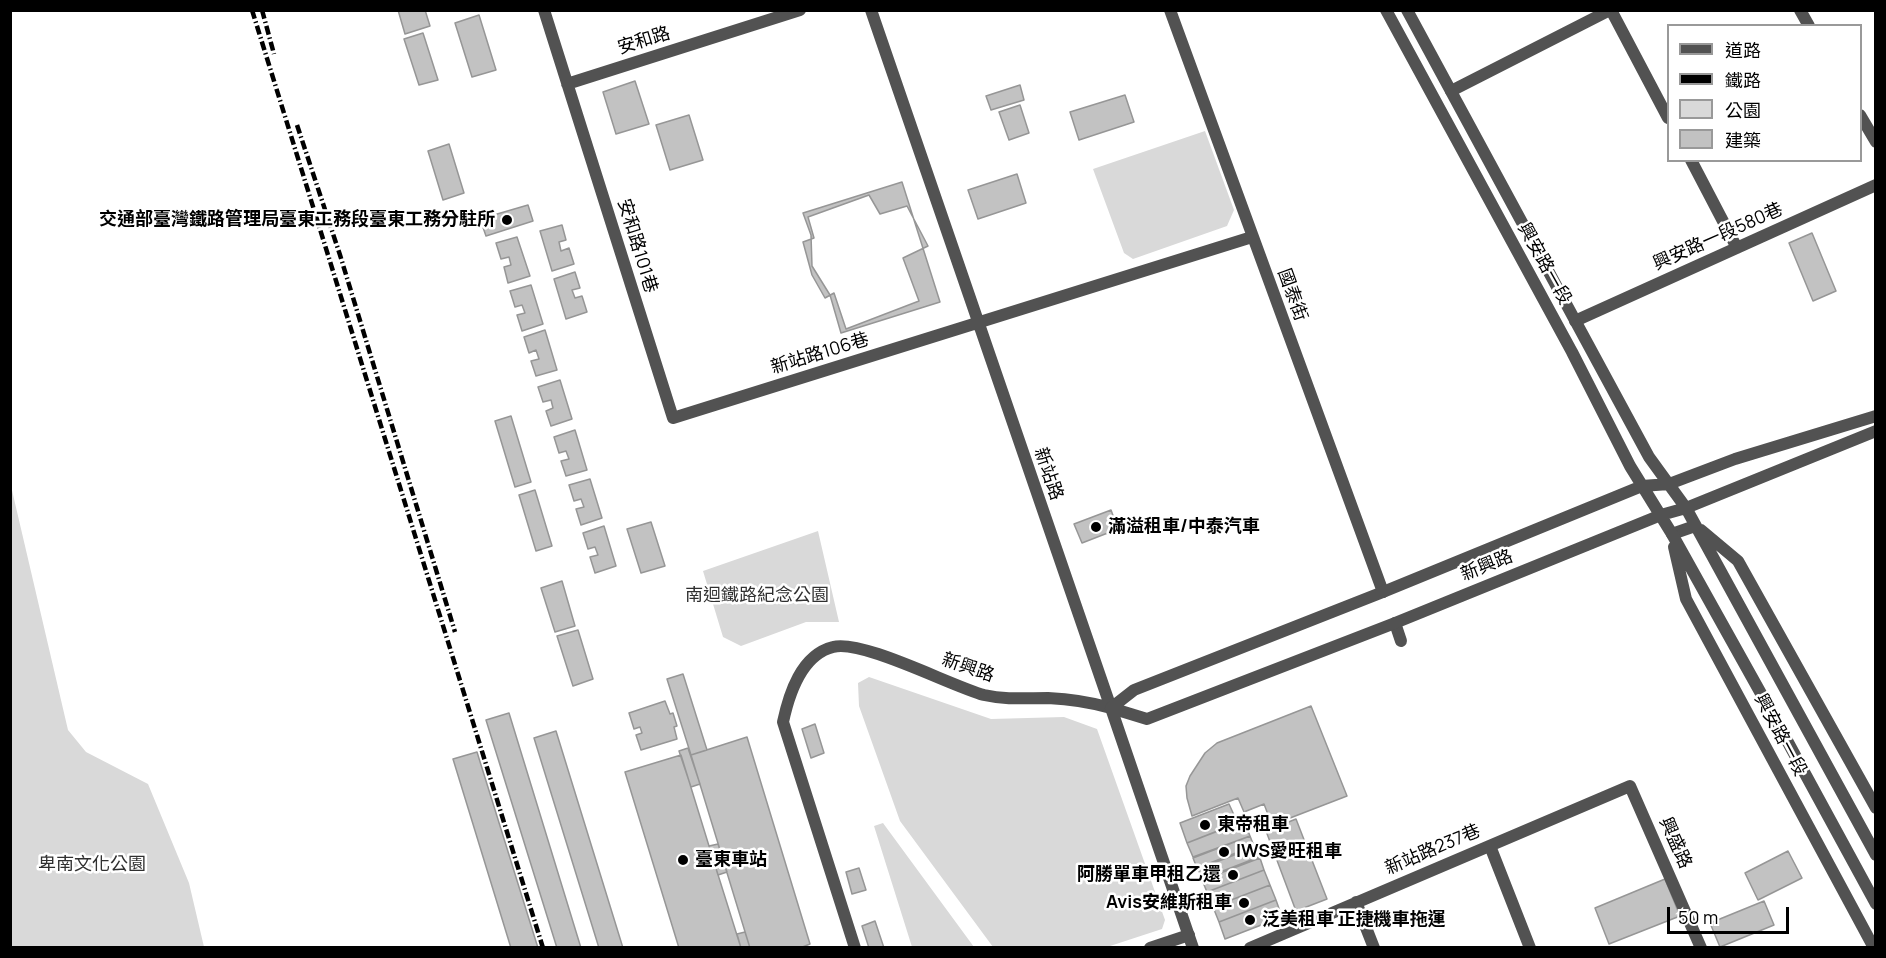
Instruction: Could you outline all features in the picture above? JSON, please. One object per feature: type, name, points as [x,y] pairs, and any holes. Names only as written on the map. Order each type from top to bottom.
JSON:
[{"type":"street","name":"安和路101巷","points":[[544,10],[673,418]]},
{"type":"street","name":"安和路","points":[[567,84],[800,10]]},
{"type":"street","name":"新站路","points":[[871,10],[1193,948]]},
{"type":"street","name":"國泰街","points":[[1170,10],[1383,592]]},
{"type":"street","name":"興安路一段","points":[[1386,10],[1572,352],[1642,486],[1672,534],[1778,724],[1875,904]]},
{"type":"street","name":"興安路一段","points":[[1407,10],[1649,457],[1686,508],[1875,855]]},
{"type":"street","points":[[1451,91],[1611,10],[1667,116]]},
{"type":"street","points":[[1800,10],[1808,24]]},
{"type":"street","points":[[1862,119],[1875,142]]},
{"type":"street","points":[[1692,162],[1737,248]]},
{"type":"street","name":"興安路一段580巷","points":[[1575,321],[1875,185]]},
{"type":"street","name":"新站路106巷","points":[[673,418],[1252,237]]},
{"type":"street","name":"新興路","points":[[1111,708],[1134,690],[1383,592],[1642,486],[1669,484],[1735,459],[1875,416]]},
{"type":"street","name":"新興路","points":[[855,948],[783,723],[787,702],[797,677],[819,652],[835,646],[867,651],[982,694],[1006,699],[1048,698],[1081,701],[1147,718],[1395,623],[1875,431]]},
{"type":"street","name":"興安路一段","points":[[1695,525],[1738,561],[1875,808]]},
{"type":"street","points":[[1672,534],[1695,525]]},
{"type":"street","name":"興安路一段","points":[[1672,534],[1686,599],[1874,948]]},
{"type":"street","points":[[1395,623],[1401,641]]},
{"type":"street","name":"新站路237巷","points":[[1250,948],[1630,786]]},
{"type":"street","name":"興盛路","points":[[1630,786],[1701,948]]},
{"type":"street","points":[[1490,846],[1530,948]]},
{"type":"street","points":[[1356,902],[1374,948]]},
{"type":"street","points":[[1150,948],[1189,935]]},
{"type":"green space","points":[[1205,131],[1234,210],[1227,226],[1133,259],[1124,253],[1093,169]]},
{"type":"green space","name":"卑南文化公園","points":[[11,486],[68,730],[86,752],[148,784],[189,883],[204,947],[11,947]]},
{"type":"green space","name":"南迴鐵路紀念公園","points":[[818,531],[839,622],[806,622],[741,646],[723,637],[703,571]]},
{"type":"green space","points":[[869,677],[991,719],[1064,717],[1097,729],[1165,920],[1162,929],[1107,947],[993,947],[900,821],[859,706],[858,683]]},
{"type":"green space","points":[[883,823],[974,947],[912,947],[874,826]]},
{"type":"building","points":[[398,10],[425,10],[430,26],[405,34]]},
{"type":"building","points":[[479,15],[496,70],[472,77],[455,23]]},
{"type":"building","points":[[423,33],[438,80],[419,85],[404,39]]},
{"type":"building","points":[[635,81],[649,124],[616,134],[603,92]]},
{"type":"building","points":[[1020,85],[1024,100],[991,110],[986,96]]},
{"type":"building","points":[[1125,95],[1134,122],[1079,140],[1070,112]]},
{"type":"building","points":[[1020,105],[1029,133],[1009,140],[999,112]]},
{"type":"building","points":[[689,115],[703,160],[670,170],[656,125]]},
{"type":"building","points":[[449,144],[464,193],[443,200],[428,151]]},
{"type":"building","points":[[1017,174],[1026,203],[978,219],[968,190]]},
{"type":"building","points":[[902,182],[940,302],[841,333],[830,295],[812,266],[811,235],[803,213]]},
{"type":"building","points":[[869,195],[880,214],[907,206],[928,246],[903,258],[919,301],[846,329],[834,293],[825,298],[812,275],[803,242],[814,238],[808,217]]},
{"type":"building","name":"交通部臺灣鐵路管理局臺東工務段臺東工務分駐所","points":[[528,205],[533,221],[486,236],[480,219]]},
{"type":"building","points":[[562,225],[566,240],[559,242],[561,251],[569,248],[574,264],[552,271],[540,231]]},
{"type":"building","points":[[1812,233],[1836,291],[1813,301],[1789,243]]},
{"type":"building","points":[[517,237],[530,276],[508,283],[504,267],[511,265],[509,257],[501,259],[496,243]]},
{"type":"building","points":[[575,272],[580,288],[572,290],[575,298],[582,296],[587,312],[566,319],[554,279]]},
{"type":"building","points":[[531,285],[543,324],[522,331],[517,315],[525,313],[522,305],[515,307],[510,291]]},
{"type":"building","points":[[545,330],[557,370],[536,376],[531,361],[539,359],[536,350],[529,353],[524,337]]},
{"type":"building","points":[[560,380],[572,419],[551,426],[546,411],[553,408],[551,400],[543,402],[538,387]]},
{"type":"building","points":[[511,416],[531,482],[515,487],[495,421]]},
{"type":"building","points":[[575,430],[587,470],[566,476],[561,461],[569,459],[566,451],[559,453],[554,437]]},
{"type":"building","points":[[590,479],[602,518],[581,525],[576,509],[584,507],[581,499],[574,501],[569,485]]},
{"type":"building","points":[[535,490],[552,546],[536,551],[519,495]]},
{"type":"building","name":"滿溢租車/中泰汽車","points":[[1111,510],[1118,529],[1082,543],[1074,524]]},
{"type":"building","points":[[651,522],[665,566],[641,573],[627,529]]},
{"type":"building","points":[[604,526],[616,566],[595,573],[590,557],[598,555],[595,547],[588,549],[583,533]]},
{"type":"building","points":[[562,581],[575,626],[555,632],[541,588]]},
{"type":"building","points":[[578,630],[593,679],[573,686],[557,636]]},
{"type":"building","points":[[683,674],[707,750],[691,755],[667,679]]},
{"type":"building","points":[[665,701],[670,714],[673,713],[677,726],[674,727],[677,739],[641,750],[636,735],[642,733],[640,727],[634,729],[629,713]]},
{"type":"building","points":[[1311,706],[1347,796],[1272,825],[1264,804],[1244,812],[1238,798],[1192,816],[1186,786],[1205,753],[1217,743]]},
{"type":"building","points":[[509,713],[581,948],[557,948],[486,720]]},
{"type":"building","points":[[815,724],[824,753],[811,758],[802,729]]},
{"type":"building","points":[[556,731],[623,948],[599,948],[534,738]]},
{"type":"building","points":[[747,737],[810,944],[800,948],[750,948],[691,755]]},
{"type":"building","points":[[688,748],[700,784],[691,787],[679,751]]},
{"type":"building","points":[[477,752],[538,948],[511,948],[453,759]]},
{"type":"building","name":"臺東車站","points":[[681,755],[741,948],[679,948],[625,772]]},
{"type":"building","name":"東帝租車","points":[[1229,804],[1234,815],[1228,818],[1230,826],[1187,843],[1180,823]]},
{"type":"building","points":[[1296,819],[1327,899],[1296,911],[1266,831]]},
{"type":"building","points":[[1244,821],[1250,836],[1193,857],[1187,843]]},
{"type":"building","name":"IWS愛旺租車","points":[[1250,836],[1254,846],[1197,868],[1193,858]]},
{"type":"building","points":[[718,844],[727,872],[718,875],[709,846]]},
{"type":"building","points":[[1255,847],[1259,857],[1202,879],[1198,869]]},
{"type":"building","points":[[1788,851],[1802,878],[1758,900],[1745,873]]},
{"type":"building","name":"阿勝單車甲租乙還","points":[[1260,858],[1264,870],[1207,892],[1202,880]]},
{"type":"building","points":[[859,868],[866,890],[852,894],[846,872]]},
{"type":"building","points":[[1264,870],[1270,885],[1213,907],[1207,892]]},
{"type":"building","points":[[1665,879],[1680,916],[1609,944],[1595,908]]},
{"type":"building","name":"Avis安維斯租車","points":[[1270,885],[1276,900],[1219,922],[1213,907]]},
{"type":"building","name":"泛美租車 正捷機車拖運","points":[[1276,900],[1282,917],[1225,939],[1219,922]]},
{"type":"building","points":[[1764,901],[1774,925],[1720,947],[1710,923]]},
{"type":"building","points":[[875,921],[884,948],[869,948],[862,926]]},
{"type":"building","points":[[745,932],[750,948],[741,948],[737,934]]},
{"type":"railway","points":[[252,10],[543,948]]},
{"type":"railway","points":[[262,10],[274,54]]},
{"type":"railway","points":[[297,125],[340,255],[455,632]]},
{"type":"place","name":"交通部臺灣鐵路管理局臺東工務段臺東工務分駐所","points":[[507,220]]},
{"type":"place","name":"滿溢租車/中泰汽車","points":[[1096,527]]},
{"type":"place","name":"東帝租車","points":[[1205,825]]},
{"type":"place","name":"IWS愛旺租車","points":[[1224,852]]},
{"type":"place","name":"臺東車站","points":[[683,860]]},
{"type":"place","name":"阿勝單車甲租乙還","points":[[1233,875]]},
{"type":"place","name":"Avis安維斯租車","points":[[1244,903]]},
{"type":"place","name":"泛美租車 正捷機車拖運","points":[[1250,920]]}]
